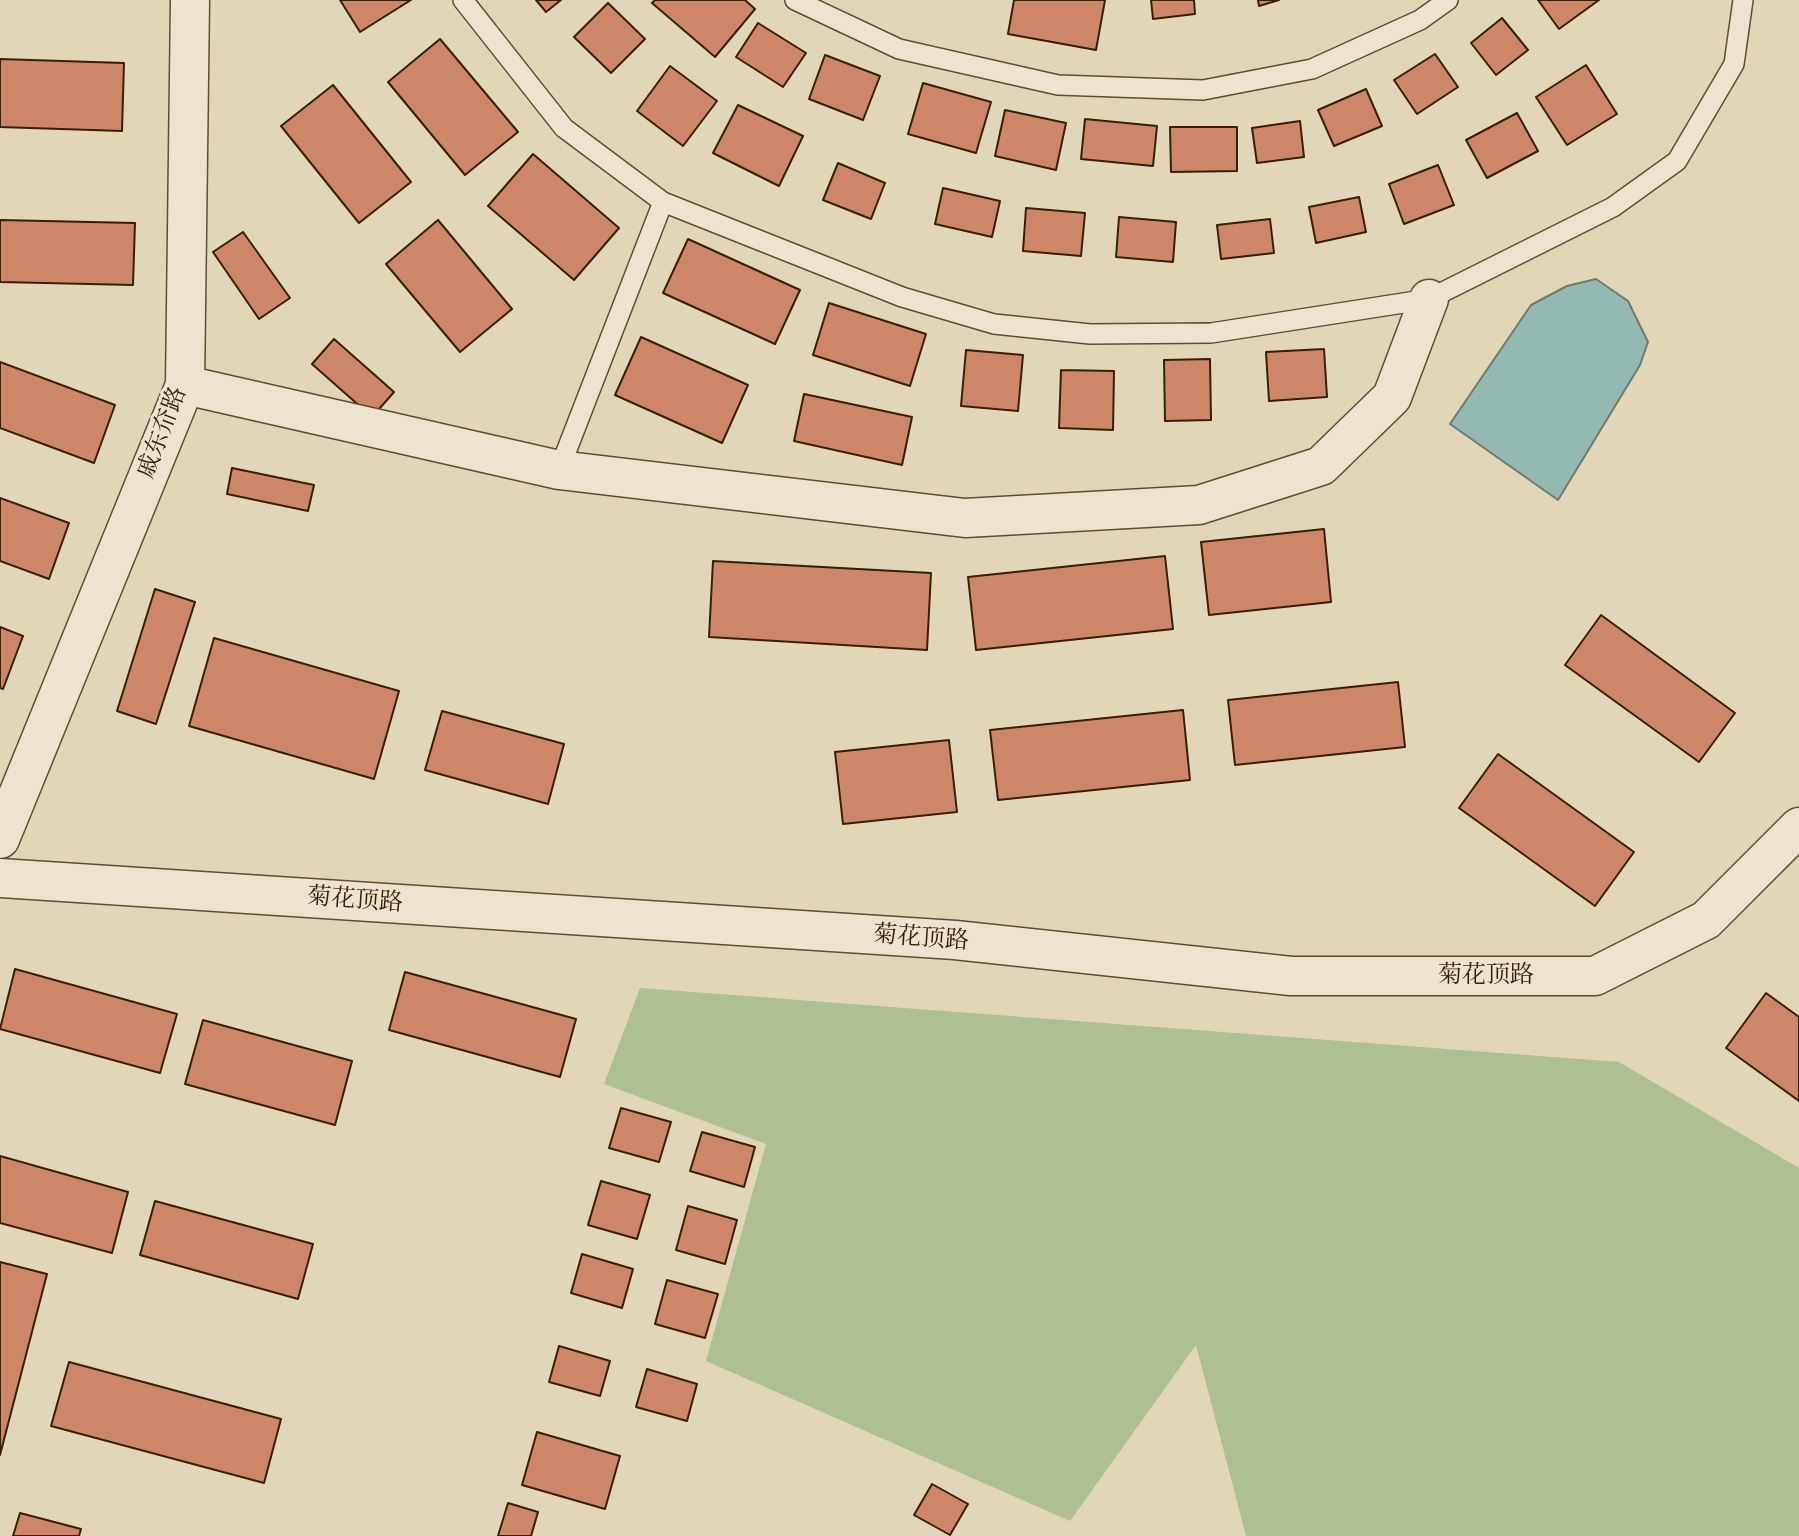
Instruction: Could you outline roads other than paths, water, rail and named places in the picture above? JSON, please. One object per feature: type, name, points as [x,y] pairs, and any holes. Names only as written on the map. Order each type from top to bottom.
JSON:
[{"type":"street","name":"戚东夼路","points":[[0,839],[185,385],[190,0]]},
{"type":"street","points":[[185,385],[559,470],[965,518],[1199,505],[1321,466],[1392,397],[1429,299]]},
{"type":"street","name":"菊花顶路","points":[[0,878],[955,940],[1291,976],[1595,976],[1706,920],[1796,826]]},
{"type":"lane","points":[[463,0],[564,128],[663,202],[902,297],[994,324],[1090,334],[1211,333],[1429,299],[1613,207],[1677,161],[1734,64],[1743,0]]},
{"type":"lane","points":[[795,0],[899,49],[1058,85],[1203,90],[1311,69],[1420,20],[1448,0]]},
{"type":"lane","points":[[559,470],[663,202]]},
{"type":"water","points":[[1596,279],[1628,301],[1648,342],[1640,365],[1558,500],[1450,424],[1531,305],[1567,286]]}]
